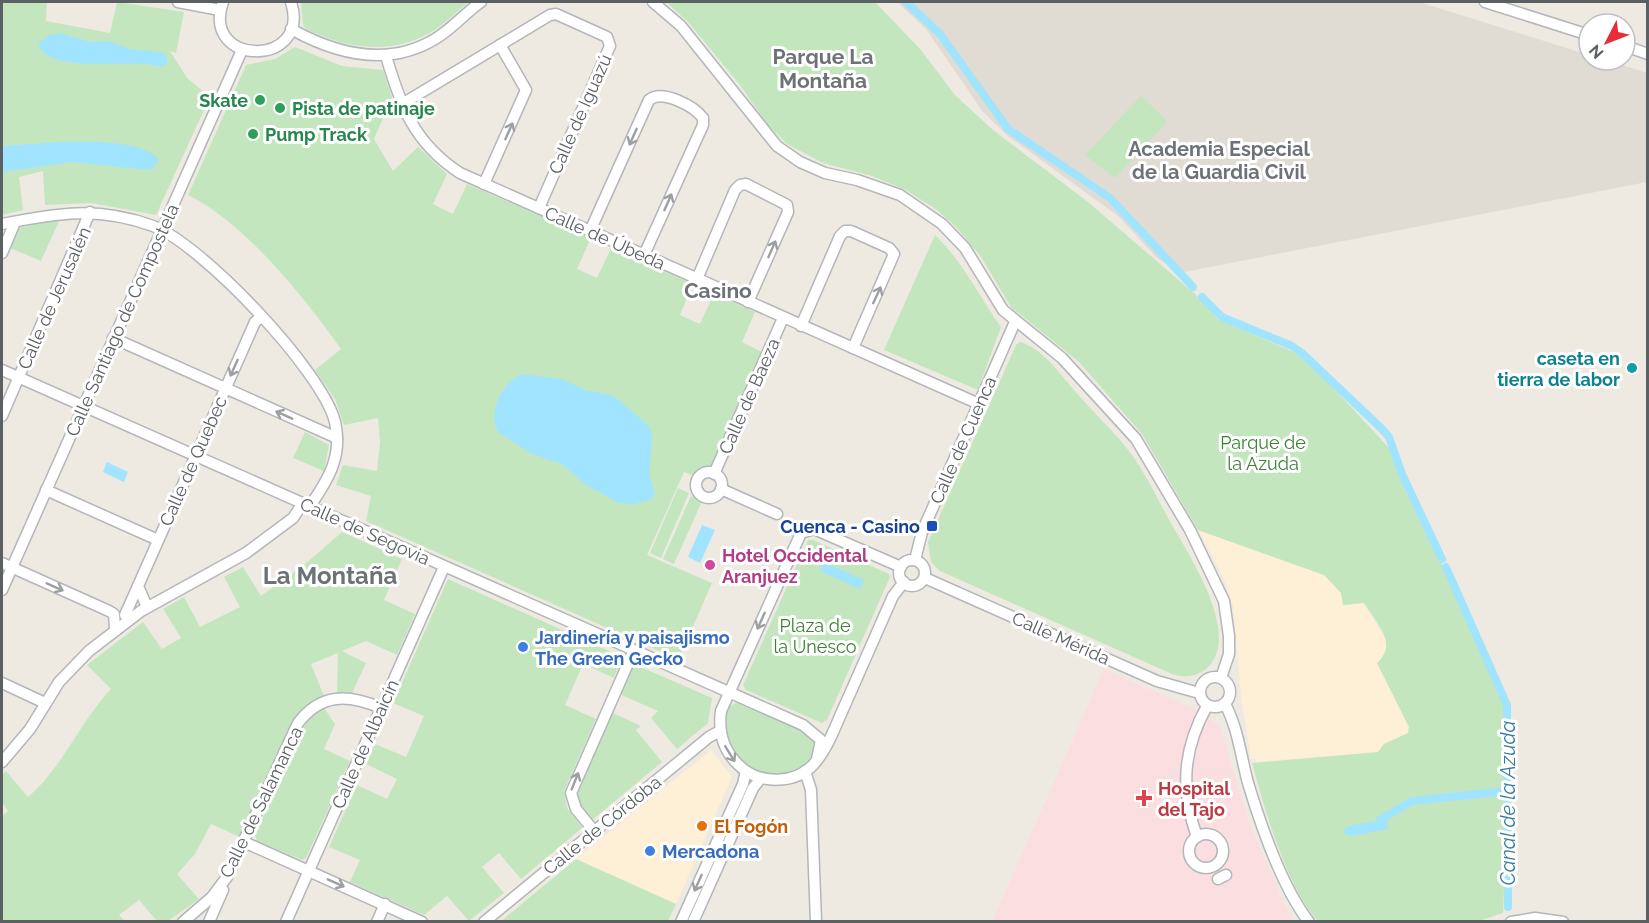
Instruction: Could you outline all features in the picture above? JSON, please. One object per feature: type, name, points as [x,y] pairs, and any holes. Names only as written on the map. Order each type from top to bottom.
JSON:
[{"type":"street","points":[[178,2],[222,6],[220,21],[231,42],[242,50],[265,52],[280,44],[291,29],[293,18],[291,2]]},
{"type":"street","points":[[291,29],[343,52],[386,56],[435,39],[481,2]]},
{"type":"street","points":[[653,2],[681,26],[777,146],[800,162],[825,173],[878,186],[922,209],[942,224],[965,248],[1003,310],[1062,358],[1116,416],[1149,458],[1206,560],[1224,601],[1228,619],[1229,654],[1221,678]]},
{"type":"street","points":[[1485,2],[1577,31]]},
{"type":"street","name":"Calle de Iguazú","points":[[402,104],[556,14],[607,37],[610,46],[539,208]]},
{"type":"street","points":[[484,184],[526,90],[500,45]]},
{"type":"street","name":"Calle Santiago de Compostela","points":[[2,590],[7,566],[46,490],[242,50]]},
{"type":"street","name":"Calle de Úbeda","points":[[386,56],[402,104],[423,143],[439,159],[484,184],[979,404]]},
{"type":"street","points":[[590,231],[649,100],[655,95],[662,94],[699,112],[703,118],[703,125],[644,255]]},
{"type":"street","points":[[697,279],[735,190],[740,185],[746,184],[782,200],[787,205],[788,212],[748,302]]},
{"type":"street","points":[[2,224],[50,214],[90,212],[123,217],[163,230],[189,246],[208,261],[296,358],[327,403],[335,421],[337,438],[336,457],[330,477],[293,518],[246,554],[147,607],[124,616],[115,629],[77,662],[45,703],[18,746],[2,762]]},
{"type":"street","name":"Calle de Jerusalén","points":[[2,416],[90,212]]},
{"type":"street","points":[[2,253],[15,222]]},
{"type":"street","points":[[801,326],[840,236],[844,231],[851,231],[889,248],[894,254],[853,348]]},
{"type":"street","name":"Calle de Quebec","points":[[124,616],[255,322],[261,317]]},
{"type":"street","name":"Calle de Baeza","points":[[714,474],[783,318]]},
{"type":"street","name":"Calle de Cuenca","points":[[915,560],[922,532],[1015,322]]},
{"type":"street","points":[[113,338],[337,438]]},
{"type":"street","name":"Calle de Segovia","points":[[2,370],[729,692]]},
{"type":"street","name":"Calle de Baeza","points":[[705,473],[714,474],[720,479],[721,489],[714,497],[709,498],[699,494],[696,489],[700,476],[705,473]]},
{"type":"street","name":"Calle de Baeza","points":[[721,489],[777,514]]},
{"type":"street","points":[[46,490],[158,540]]},
{"type":"street","points":[[901,567],[814,529],[804,530],[797,540],[723,707],[720,731],[729,755],[746,771],[761,778],[782,780],[805,771],[817,759],[840,714],[893,596],[903,582]]},
{"type":"street","points":[[915,560],[925,569],[925,578],[915,585],[903,582],[899,575],[901,567],[907,561],[915,560]]},
{"type":"street","points":[[7,566],[124,616]]},
{"type":"street","name":"Calle de Albaicín","points":[[286,921],[444,567]]},
{"type":"street","name":"Calle Mérida","points":[[925,578],[1157,681],[1199,693]]},
{"type":"street","points":[[138,586],[147,607]]},
{"type":"street","points":[[115,629],[124,616]]},
{"type":"street","points":[[594,831],[576,809],[571,793],[634,650]]},
{"type":"street","points":[[1208,678],[1221,678],[1228,684],[1230,692],[1225,704],[1216,707],[1208,706],[1199,693],[1201,684],[1208,678]]},
{"type":"street","points":[[2,684],[45,703]]},
{"type":"street","points":[[729,692],[818,734],[822,742],[817,759]]},
{"type":"street","name":"Calle de Salamanca","points":[[183,921],[212,897],[227,877],[298,723],[306,713],[327,699],[342,697],[356,698],[381,708]]},
{"type":"street","points":[[723,707],[736,700],[756,704]]},
{"type":"street","points":[[1225,704],[1232,718],[1248,783],[1309,921]]},
{"type":"street","points":[[1197,837],[1188,807],[1186,763],[1193,732],[1208,706]]},
{"type":"street","points":[[806,727],[828,730],[840,714]]},
{"type":"street","name":"Calle de Córdoba","points":[[484,921],[709,737],[720,731]]},
{"type":"street","points":[[681,921],[743,784],[746,771]]},
{"type":"street","points":[[805,771],[811,790],[816,921]]},
{"type":"street","points":[[693,921],[753,788],[761,778]]},
{"type":"street","points":[[209,921],[244,842],[422,921]]},
{"type":"street","points":[[1262,856],[1276,850]]},
{"type":"street","points":[[377,921],[385,904]]},
{"type":"street","points":[[1511,921],[1535,918],[1563,921]]},
{"type":"shaded area","points":[[897,2],[1419,2],[1577,51],[1577,72],[1637,72],[1637,70],[1647,73],[1647,182],[1179,273],[1157,258],[1118,216],[1008,136],[983,112],[926,29]]},
{"type":"shaded area","points":[[1198,530],[1324,575],[1341,593],[1343,605],[1364,603],[1387,642],[1387,652],[1377,663],[1409,727],[1407,734],[1384,744],[1379,752],[1256,762],[1256,759],[1251,759],[1241,696],[1233,605],[1223,577]]},
{"type":"shaded area","name":"Hospital del Tajo","points":[[1104,669],[1203,713],[1220,727],[1249,822],[1292,921],[992,922]]},
{"type":"shaded area","points":[[711,750],[732,777],[676,904],[576,859]]},
{"type":"green space","points":[[2,2],[47,2],[46,21],[110,33],[117,2],[184,12],[176,53],[170,51],[187,78],[210,97],[156,215],[91,203],[45,205],[43,171],[19,177],[23,210],[2,215]]},
{"type":"green space","points":[[301,2],[469,2],[436,29],[420,38],[388,46],[371,47],[339,42],[306,29],[303,25]]},
{"type":"green space","name":"Parque de la Azuda","points":[[666,2],[875,2],[921,50],[955,95],[993,130],[1088,202],[1195,294],[1218,319],[1296,353],[1325,379],[1390,449],[1404,488],[1444,569],[1505,706],[1507,811],[1503,913],[1476,922],[1319,922],[1307,907],[1287,869],[1270,824],[1252,763],[1378,752],[1384,744],[1408,733],[1409,727],[1377,663],[1383,656],[1386,640],[1364,603],[1343,605],[1341,593],[1324,575],[1198,530],[1142,434],[1079,362],[1011,307],[981,257],[957,228],[937,210],[906,190],[872,176],[823,163],[787,144],[767,124],[740,85],[688,22]]},
{"type":"green space","points":[[295,47],[342,66],[383,70],[392,97],[374,139],[393,171],[418,147],[447,174],[433,204],[453,214],[467,184],[591,238],[577,269],[597,278],[611,248],[693,284],[680,315],[700,324],[714,293],[755,312],[742,342],[762,352],[712,465],[700,470],[694,476],[684,472],[647,555],[712,583],[680,656],[677,655],[675,658],[366,521],[371,496],[336,485],[343,465],[377,471],[380,442],[378,418],[344,425],[335,399],[315,370],[341,349],[310,307],[252,242],[231,224],[188,195],[246,65],[275,59]]},
{"type":"green space","points":[[1141,96],[1166,120],[1166,123],[1115,178],[1085,155]]},
{"type":"green space","points":[[60,219],[41,261],[10,248],[19,228]]},
{"type":"green space","points":[[935,235],[962,268],[1001,327],[978,390],[884,350]]},
{"type":"green space","points":[[1020,342],[1036,350],[1050,362],[1132,455],[1189,554],[1209,596],[1216,617],[1219,637],[1216,655],[1202,672],[1190,676],[1172,674],[940,571],[931,562],[928,542],[1016,345]]},
{"type":"green space","points":[[305,432],[329,445],[324,471],[293,458]]},
{"type":"green space","points":[[678,488],[689,493],[661,558],[650,553]]},
{"type":"green space","points":[[691,496],[702,501],[674,564],[663,559]]},
{"type":"green space","points":[[342,532],[402,559],[384,600],[415,614],[397,655],[366,641],[342,651],[366,663],[352,693],[337,693],[338,653],[311,664],[324,696],[308,705],[295,719],[242,838],[211,824],[195,854],[177,874],[199,899],[168,921],[157,921],[139,900],[119,915],[125,921],[2,921],[2,816],[8,811],[2,802],[2,775],[6,771],[28,797],[51,772],[89,716],[111,689],[87,665],[143,622],[162,649],[181,638],[163,609],[184,597],[200,627],[240,607],[224,577],[243,567],[261,596],[304,565]]},
{"type":"green space","name":"Plaza de la Unesco","points":[[808,540],[813,540],[889,574],[890,577],[827,720],[822,723],[746,690],[743,685]]},
{"type":"green space","points":[[448,579],[618,655],[621,659],[614,678],[583,664],[565,705],[596,719],[564,791],[567,808],[582,828],[521,879],[499,853],[482,867],[504,893],[469,921],[447,896],[424,915],[350,882],[360,860],[329,847],[357,785],[387,799],[397,779],[366,764],[375,744],[406,757],[424,716],[393,703]]},
{"type":"green space","points":[[634,664],[712,698],[708,723],[677,749],[651,718],[658,711],[619,694]]},
{"type":"green space","points":[[738,702],[815,736],[820,744],[812,758],[797,772],[782,776],[766,774],[751,767],[738,756],[729,742],[725,725],[728,707]]},
{"type":"green space","points":[[324,708],[335,724],[324,749],[350,761],[306,858],[302,860],[257,841],[255,835],[303,728],[313,714]]},
{"type":"green space","points":[[611,712],[641,726],[636,730],[662,762],[591,821],[579,807],[575,796]]},
{"type":"green space","points":[[576,859],[676,904],[668,921],[501,921]]},
{"type":"water","points":[[61,33],[89,42],[110,41],[129,49],[162,52],[167,56],[167,64],[161,67],[149,64],[94,64],[58,60],[45,54],[38,44],[49,35]]},
{"type":"water","points":[[57,142],[127,145],[152,153],[159,160],[152,169],[147,170],[73,162],[2,172],[2,146]]},
{"type":"water","points":[[522,374],[562,379],[585,390],[614,396],[649,426],[652,437],[649,474],[655,494],[652,499],[634,504],[619,503],[586,485],[562,464],[532,454],[498,432],[494,416],[499,398],[509,384]]},
{"type":"water","points":[[107,462],[128,472],[124,482],[103,472]]},
{"type":"water","points":[[702,525],[715,530],[700,563],[688,557]]},
{"type":"water","points":[[824,562],[864,580],[860,589],[820,571]]},
{"type":"water","points":[[1386,819],[1388,829],[1352,836],[1345,834],[1344,830],[1348,826]]},
{"type":"waterway","name":"Canal de la Azuda","points":[[906,2],[940,34],[1008,129],[1110,198],[1193,287]]},
{"type":"waterway","name":"Canal de la Azuda","points":[[1202,297],[1222,317],[1292,346],[1303,354],[1382,429],[1389,437],[1402,474],[1442,559]]},
{"type":"waterway","name":"Canal de la Azuda","points":[[1446,567],[1507,705],[1508,907]]},
{"type":"waterway","points":[[1381,823],[1380,820],[1412,801],[1507,791]]},
{"type":"place","name":"Skate","points":[[260,100]]},
{"type":"place","name":"Pista de patinaje","points":[[280,108]]},
{"type":"place","name":"Pump Track","points":[[253,134]]},
{"type":"place","name":"caseta en tierra de labor","points":[[1632,368]]},
{"type":"place","name":"Cuenca - Casino","points":[[932,526]]},
{"type":"place","name":"Hotel Occidental Aranjuez","points":[[710,565]]},
{"type":"place","name":"Jardinería y paisajismo The Green Gecko","points":[[523,647]]},
{"type":"place","name":"Hospital del Tajo","points":[[1144,798]]},
{"type":"place","name":"El Fogón","points":[[702,826]]},
{"type":"place","name":"Mercadona","points":[[650,851]]},
{"type":"district","name":"Parque La Montaña","points":[[823,68]]},
{"type":"district","name":"Academia Especial de la Guardia Civil","points":[[1219,160]]},
{"type":"district","name":"Casino","points":[[718,290]]},
{"type":"district","name":"La Montaña","points":[[330,575]]}]
